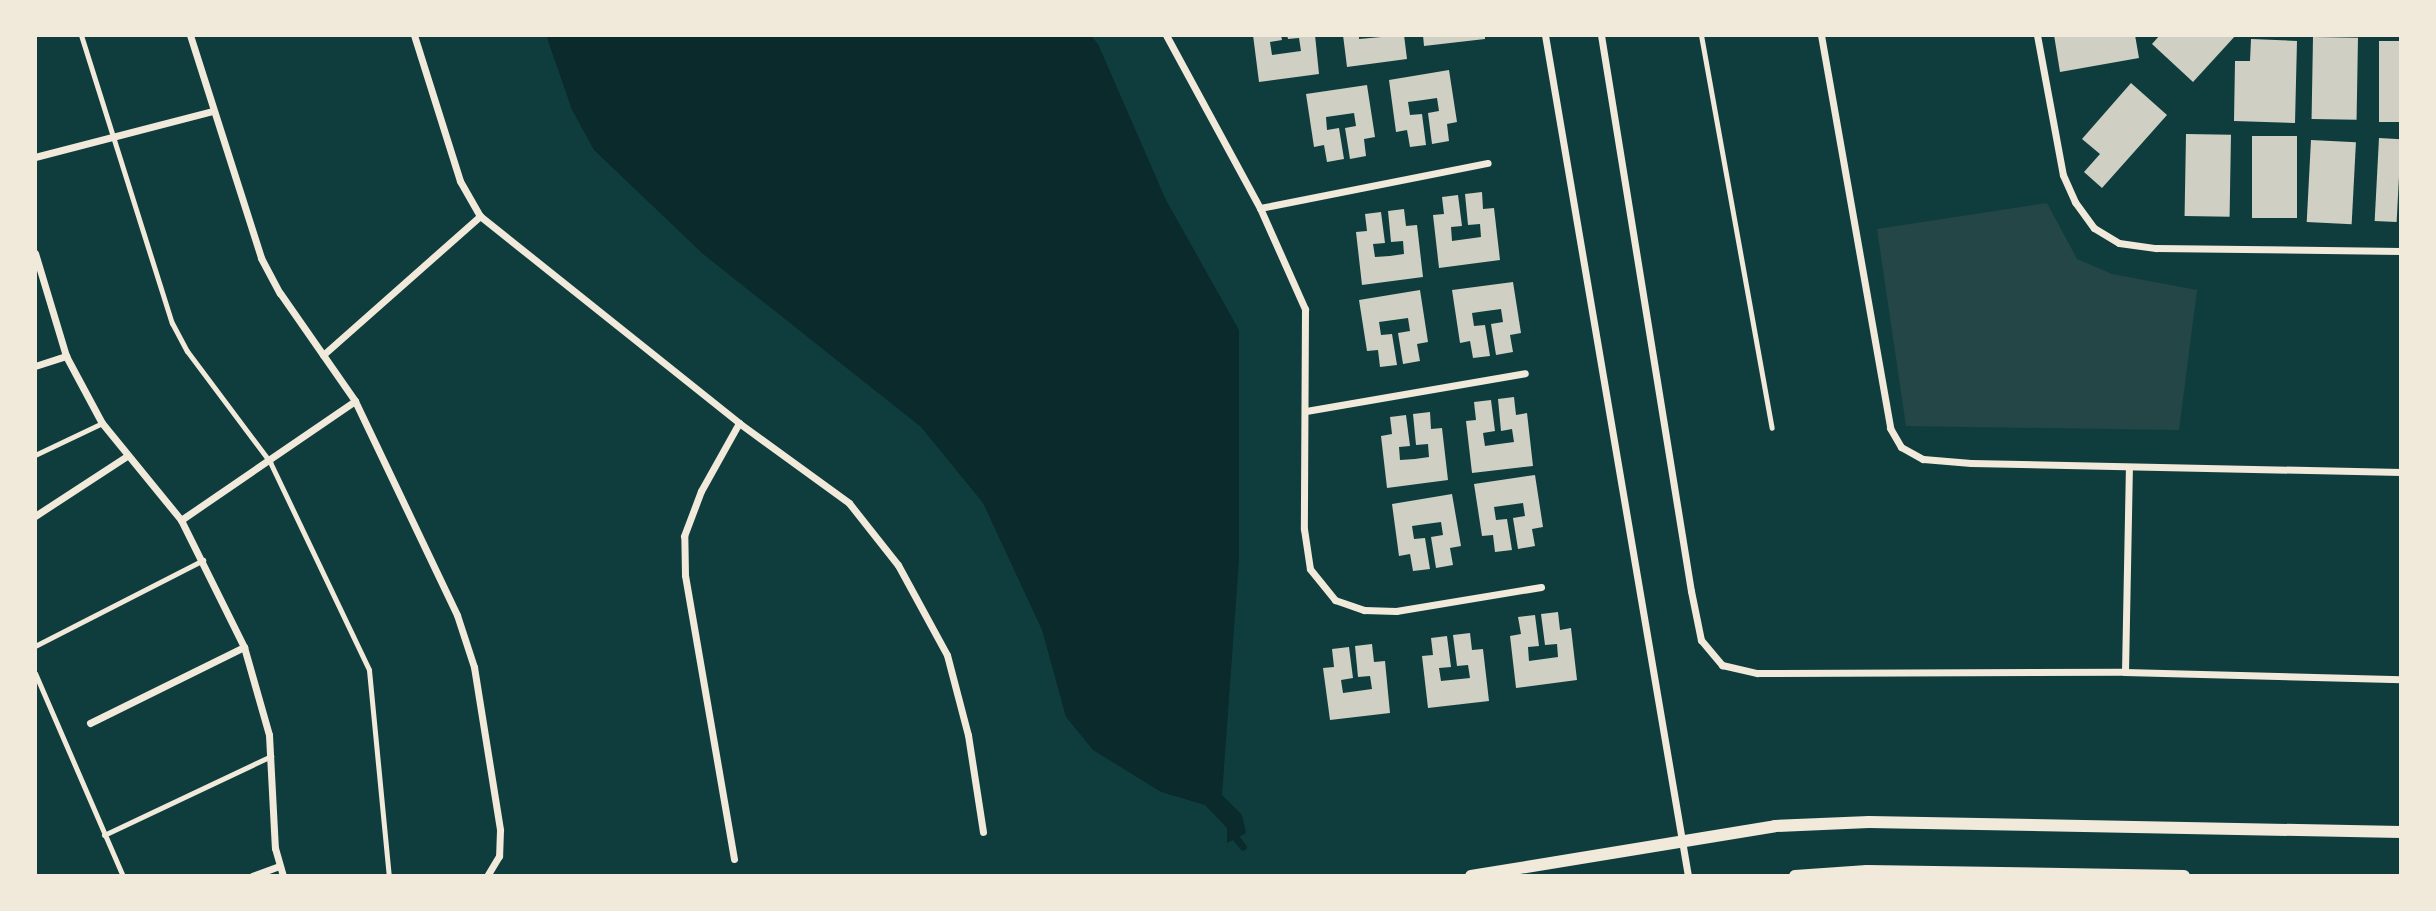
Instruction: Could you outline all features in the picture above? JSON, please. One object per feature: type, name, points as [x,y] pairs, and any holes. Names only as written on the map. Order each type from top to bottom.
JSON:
[{"type":"street","points":[[190,35],[261,258],[355,401],[425,540],[474,667],[500,830],[499,856],[487,876]]},
{"type":"street","points":[[414,35],[460,181],[480,216],[739,423],[849,503],[898,565],[947,655],[968,735],[983,832]]},
{"type":"street","points":[[1166,35],[1260,208],[1305,309],[1304,529],[1310,569],[1335,600],[1364,610],[1396,611],[1541,587]]},
{"type":"street","points":[[1545,35],[1688,876]]},
{"type":"street","points":[[1601,35],[1701,640],[1722,665],[1757,673],[2125,672],[2401,679]]},
{"type":"street","points":[[1821,35],[1889,428],[1901,447],[1923,458],[1971,463],[2401,472]]},
{"type":"street","points":[[2037,35],[2063,175],[2075,202],[2094,228],[2119,243],[2156,248],[2401,251]]},
{"type":"street","points":[[35,157],[213,111]]},
{"type":"street","points":[[1260,208],[1489,163]]},
{"type":"street","points":[[323,355],[480,216]]},
{"type":"street","points":[[36,259],[66,356],[102,424],[181,520],[204,559],[244,647],[261,695],[271,756],[279,866],[283,876]]},
{"type":"street","points":[[35,366],[66,356]]},
{"type":"street","points":[[1306,411],[1525,373]]},
{"type":"street","points":[[181,520],[355,401]]},
{"type":"street","points":[[734,859],[685,575],[684,536],[701,491],[739,423]]},
{"type":"street","points":[[35,516],[127,456]]},
{"type":"street","points":[[2125,672],[2129,467]]},
{"type":"street","points":[[90,723],[244,647]]},
{"type":"street","points":[[1471,876],[1775,826],[1869,822],[2401,832]]},
{"type":"street","points":[[252,876],[279,866]]},
{"type":"street","points":[[1795,876],[1867,871],[2183,876]]},
{"type":"lane","points":[[81,35],[111,139],[172,323],[187,351],[270,461],[369,670],[389,876]]},
{"type":"lane","points":[[1701,35],[1772,428]]},
{"type":"lane","points":[[35,455],[102,424]]},
{"type":"lane","points":[[35,646],[204,559]]},
{"type":"lane","points":[[35,673],[123,876]]},
{"type":"lane","points":[[104,835],[271,756]]},
{"type":"shaded area","points":[[546,35],[1090,35],[1098,44],[1166,200],[1239,330],[1239,560],[1222,795],[1242,815],[1246,833],[1227,843],[1227,828],[1205,805],[1161,792],[1093,750],[1066,717],[1042,630],[983,503],[921,427],[703,254],[594,150],[572,110]]},
{"type":"shaded area","points":[[2047,203],[2077,259],[2112,274],[2197,290],[2179,430],[1906,426],[1877,229]]},
{"type":"building","points":[[1253,35],[1281,35],[1282,40],[1270,42],[1272,55],[1301,51],[1299,38],[1288,39],[1287,35],[1315,35],[1319,74],[1259,82]]},
{"type":"building","points":[[1343,35],[1359,35],[1359,39],[1404,35],[1407,59],[1347,67]]},
{"type":"building","points":[[1423,35],[1485,35],[1485,39],[1424,46]]},
{"type":"building","points":[[2054,35],[2135,35],[2139,58],[2060,72]]},
{"type":"building","points":[[2160,35],[2236,35],[2193,82],[2152,44]]},
{"type":"building","points":[[2313,37],[2358,38],[2357,120],[2312,119]]},
{"type":"building","points":[[2251,39],[2297,41],[2295,123],[2234,121],[2235,61],[2250,61]]},
{"type":"building","points":[[2379,41],[2401,41],[2401,122],[2379,122]]},
{"type":"building","points":[[1449,70],[1457,122],[1447,124],[1449,141],[1432,144],[1428,113],[1439,111],[1437,98],[1408,102],[1410,115],[1422,114],[1426,145],[1410,147],[1407,130],[1396,132],[1389,80]]},
{"type":"building","points":[[2131,83],[2167,115],[2102,188],[2084,172],[2100,154],[2082,139]]},
{"type":"building","points":[[1367,85],[1375,137],[1364,139],[1366,156],[1350,159],[1345,128],[1356,126],[1354,113],[1326,117],[1327,130],[1339,128],[1344,159],[1327,162],[1324,145],[1314,147],[1306,94]]},
{"type":"building","points":[[2186,134],[2231,135],[2230,217],[2185,216]]},
{"type":"building","points":[[2252,136],[2297,136],[2297,218],[2252,218]]},
{"type":"building","points":[[2379,138],[2401,139],[2397,222],[2375,221]]},
{"type":"building","points":[[2311,140],[2356,142],[2352,224],[2307,222]]},
{"type":"building","points":[[1482,192],[1483,209],[1494,208],[1500,260],[1439,268],[1433,215],[1444,214],[1442,197],[1458,195],[1462,226],[1451,227],[1452,241],[1481,237],[1480,224],[1468,225],[1465,194]]},
{"type":"building","points":[[1404,209],[1406,226],[1417,225],[1423,277],[1362,285],[1356,232],[1367,231],[1365,214],[1381,212],[1385,243],[1373,244],[1375,257],[1390,256],[1404,254],[1403,241],[1391,242],[1388,211]]},
{"type":"building","points":[[1513,282],[1521,333],[1510,335],[1513,352],[1496,355],[1491,324],[1503,322],[1501,309],[1472,313],[1474,326],[1485,325],[1490,356],[1473,358],[1470,341],[1460,343],[1452,290]]},
{"type":"building","points":[[1420,290],[1428,342],[1417,344],[1420,361],[1403,364],[1398,333],[1410,331],[1408,318],[1379,322],[1381,335],[1392,334],[1397,365],[1380,367],[1378,350],[1367,351],[1359,300]]},
{"type":"building","points":[[1514,397],[1516,415],[1527,413],[1533,466],[1472,473],[1466,421],[1476,420],[1474,402],[1491,400],[1495,431],[1483,433],[1485,446],[1514,442],[1512,429],[1501,431],[1498,399]]},
{"type":"building","points":[[1430,412],[1431,429],[1442,428],[1448,480],[1387,488],[1381,436],[1392,434],[1390,417],[1406,415],[1410,446],[1399,447],[1400,460],[1415,459],[1429,457],[1428,444],[1416,445],[1413,414]]},
{"type":"building","points":[[1535,475],[1543,527],[1532,529],[1535,546],[1518,549],[1513,518],[1525,516],[1523,503],[1494,507],[1496,520],[1507,519],[1512,550],[1495,552],[1493,535],[1482,536],[1474,484]]},
{"type":"building","points":[[1452,494],[1461,546],[1450,548],[1453,565],[1436,568],[1431,537],[1443,535],[1441,522],[1412,526],[1414,539],[1425,538],[1430,569],[1413,571],[1410,554],[1399,556],[1392,504]]},
{"type":"building","points":[[1558,612],[1560,630],[1571,628],[1577,680],[1516,688],[1510,636],[1521,634],[1518,617],[1535,615],[1539,646],[1528,647],[1529,661],[1558,657],[1557,644],[1545,645],[1541,614]]},
{"type":"building","points":[[1470,633],[1472,650],[1483,649],[1489,701],[1428,708],[1422,656],[1433,655],[1431,638],[1447,636],[1451,667],[1439,668],[1441,681],[1470,678],[1468,665],[1457,666],[1453,635]]},
{"type":"building","points":[[1372,644],[1374,662],[1385,661],[1390,713],[1330,720],[1323,668],[1334,667],[1332,649],[1349,647],[1353,678],[1341,680],[1343,693],[1372,689],[1370,676],[1358,677],[1355,646]]},
{"type":"waterway","points":[[1236,828],[1236,838],[1243,847]]}]
